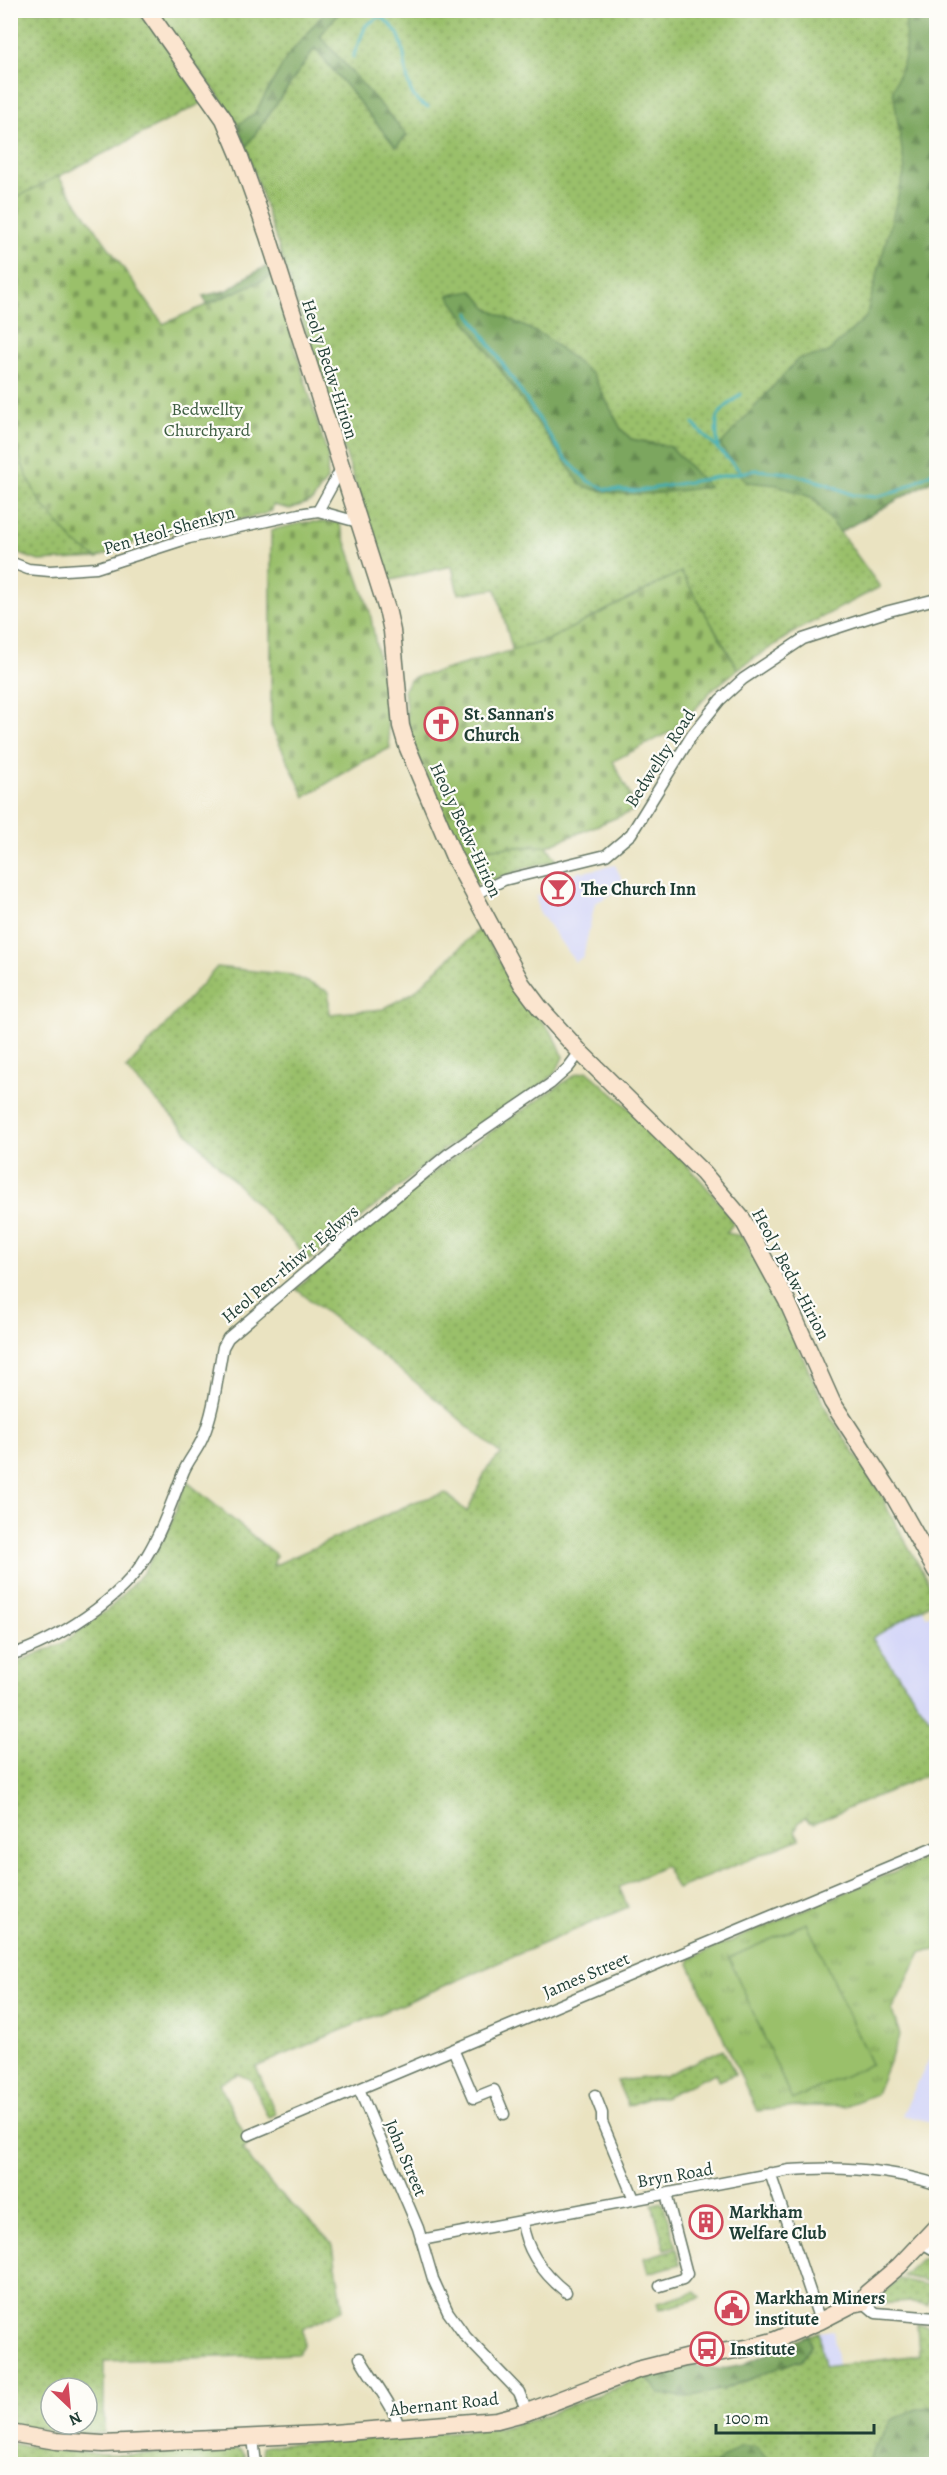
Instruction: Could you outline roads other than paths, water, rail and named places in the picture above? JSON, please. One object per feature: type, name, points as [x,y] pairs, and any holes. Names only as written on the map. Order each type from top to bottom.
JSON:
[{"type":"street","name":"Heol y Bedw-Hirion","points":[[147,10],[224,119],[236,147],[268,236],[392,631],[401,726],[407,746],[450,848],[473,895],[522,984],[540,1008],[580,1052],[704,1173],[742,1220],[787,1301],[832,1402],[896,1500],[936,1571]]},
{"type":"street","points":[[318,511],[341,469]]},
{"type":"street","name":"Pen Heol-Shenkyn","points":[[10,562],[28,569],[50,571],[96,568],[210,532],[318,511],[358,522]]},
{"type":"street","name":"Bedwellty Road","points":[[473,895],[504,880],[606,855],[631,834],[692,735],[720,700],[743,679],[803,639],[888,610],[936,599]]},
{"type":"street","name":"Heol Pen-rhiw'r Eglwys","points":[[10,1655],[51,1639],[84,1618],[113,1595],[145,1559],[167,1514],[184,1469],[196,1453],[204,1434],[223,1347],[228,1338],[448,1154],[550,1084],[568,1068],[580,1052]]},
{"type":"street","name":"James Street","points":[[249,2135],[936,1847]]},
{"type":"street","points":[[453,2049],[474,2098],[494,2090],[504,2115]]},
{"type":"street","name":"John Street","points":[[359,2089],[448,2312],[466,2337],[519,2392],[527,2412]]},
{"type":"street","points":[[595,2095],[602,2113],[602,2122],[634,2199]]},
{"type":"street","name":"Bryn Road","points":[[421,2240],[770,2173],[819,2168],[849,2168],[887,2173],[936,2184]]},
{"type":"street","points":[[770,2173],[820,2321]]},
{"type":"street","points":[[660,2286],[683,2279],[687,2274],[666,2194]]},
{"type":"street","points":[[522,2221],[534,2258],[543,2271],[566,2292]]},
{"type":"street","points":[[936,2227],[929,2247],[867,2293],[863,2302],[876,2313],[936,2318]]},
{"type":"street","name":"Abernant Road","points":[[10,2433],[56,2441],[103,2444],[253,2438],[497,2420],[527,2412],[638,2370],[685,2358],[747,2348],[773,2341],[853,2304],[863,2302]]},
{"type":"street","points":[[360,2358],[379,2391],[394,2411],[399,2429]]},
{"type":"street","points":[[253,2438],[256,2464]]},
{"type":"waterway","points":[[382,10],[381,16],[396,31],[402,43],[409,85],[413,95],[428,107]]},
{"type":"waterway","points":[[353,57],[366,25],[381,16]]},
{"type":"waterway","points":[[469,313],[564,457],[588,481],[606,489],[638,491],[756,470],[789,473],[827,484],[853,495],[875,497],[899,491],[936,470]]},
{"type":"waterway","points":[[718,447],[716,427],[719,416],[726,406],[741,394]]},
{"type":"waterway","points":[[693,424],[742,473]]},
{"type":"place","name":"St. Sannan's Church","points":[[441,724]]},
{"type":"place","name":"The Church Inn","points":[[558,889]]},
{"type":"place","name":"Markham Welfare Club","points":[[706,2222]]},
{"type":"place","name":"Markham Miners institute","points":[[732,2308]]},
{"type":"place","name":"Institute","points":[[707,2349]]},
{"type":"park label","name":"Bedwellty Churchyard","points":[[207,419]]}]
